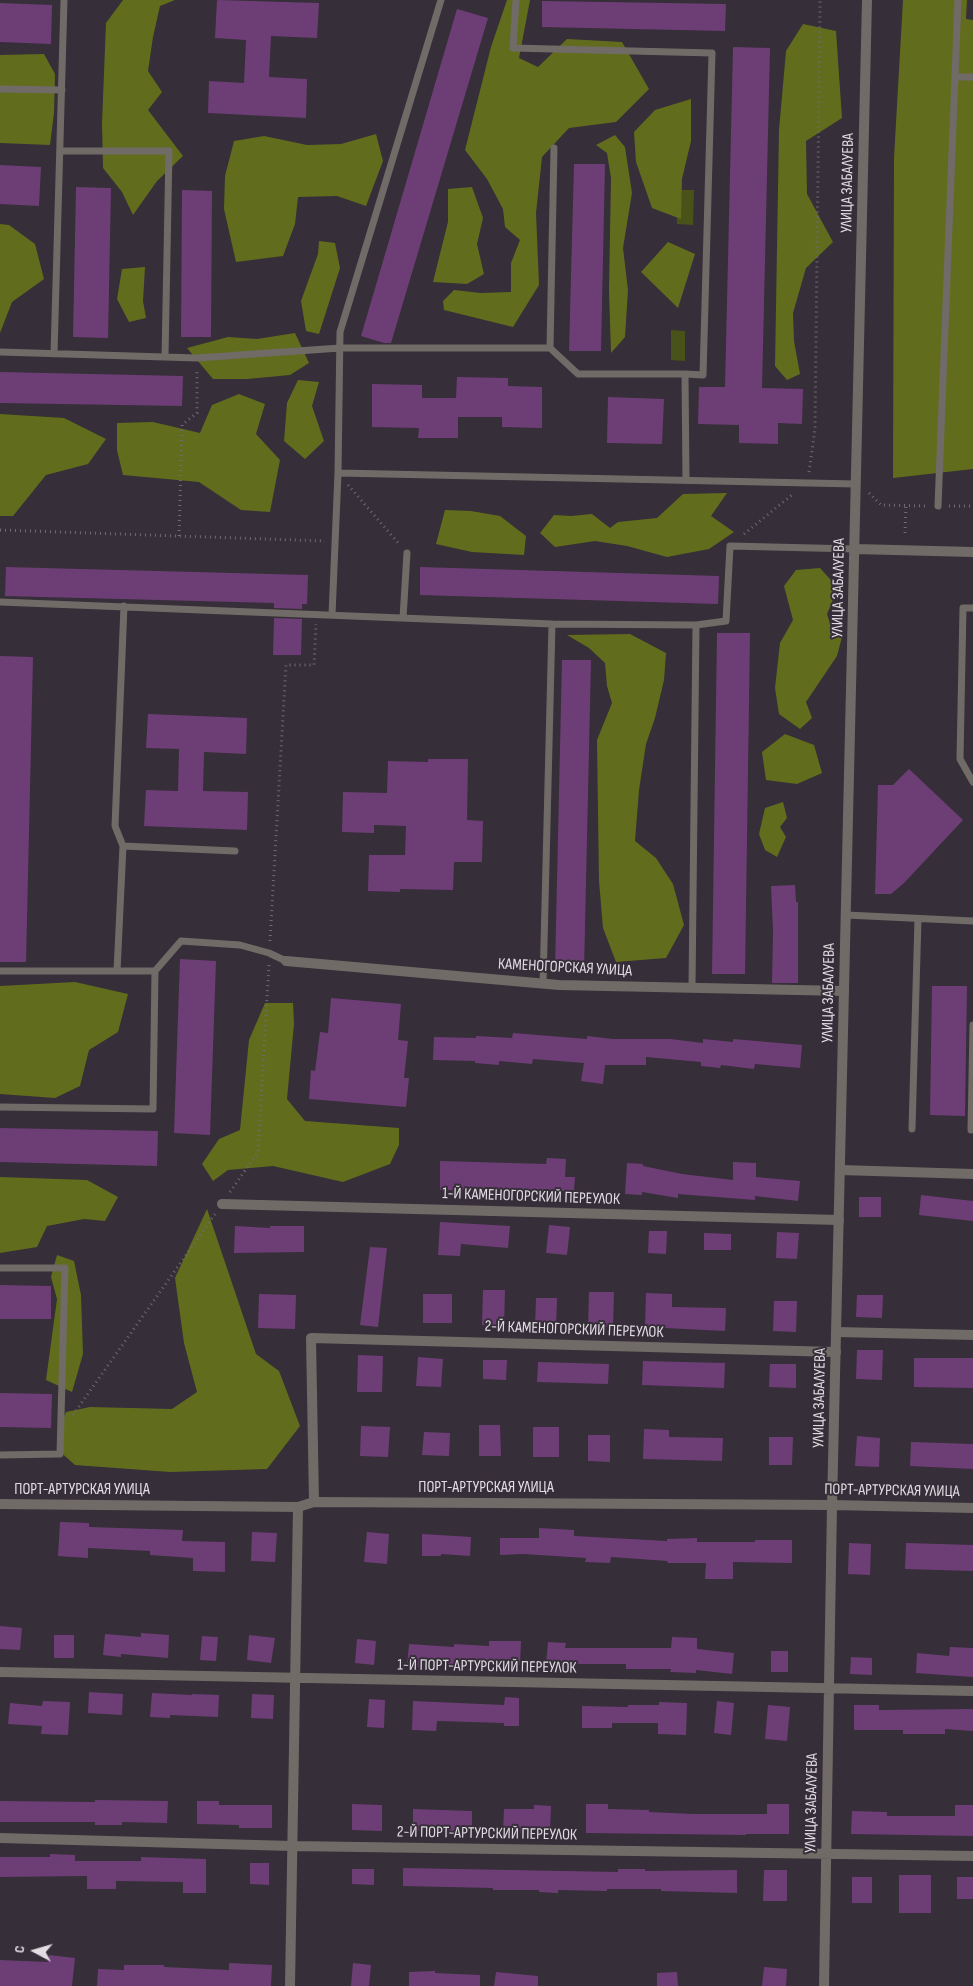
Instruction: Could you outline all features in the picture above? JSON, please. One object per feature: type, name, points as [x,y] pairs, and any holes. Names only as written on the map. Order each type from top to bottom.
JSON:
[{"type":"street","name":"УЛИЦА ЗАБАЛУЕВА","points":[[824,1986],[828,1688],[867,0]]},
{"type":"street","points":[[855,549],[973,552]]},
{"type":"street","name":"КАМЕНОГОРСКАЯ УЛИЦА","points":[[286,961],[543,984],[844,990]]},
{"type":"street","points":[[840,1170],[973,1174]]},
{"type":"street","name":"1-Й КАМЕНОГОРСКИЙ ПЕРЕУЛОК","points":[[222,1204],[839,1220]]},
{"type":"street","points":[[836,1332],[973,1335]]},
{"type":"street","name":"2-Й КАМЕНОГОРСКИЙ ПЕРЕУЛОК","points":[[314,1502],[311,1338],[836,1352]]},
{"type":"street","name":"ПОРТ-АРТУРСКАЯ УЛИЦА","points":[[0,1504],[298,1507],[314,1502],[832,1505],[973,1508]]},
{"type":"street","points":[[290,1986],[298,1507]]},
{"type":"street","name":"1-Й ПОРТ-АРТУРСКИЙ ПЕРЕУЛОК","points":[[0,1672],[973,1691]]},
{"type":"street","name":"2-Й ПОРТ-АРТУРСКИЙ ПЕРЕУЛОК","points":[[0,1838],[292,1846],[973,1856]]},
{"type":"lane","points":[[54,354],[64,0]]},
{"type":"lane","points":[[332,615],[338,473],[340,332],[441,0]]},
{"type":"lane","points":[[0,352],[197,358],[340,348],[550,348],[578,374],[703,375],[712,53],[514,48],[516,0]]},
{"type":"lane","points":[[938,506],[958,0]]},
{"type":"lane","points":[[955,77],[973,77]]},
{"type":"lane","points":[[0,89],[62,90]]},
{"type":"lane","points":[[550,348],[554,148]]},
{"type":"lane","points":[[60,151],[169,151],[165,357]]},
{"type":"lane","points":[[685,374],[686,480]]},
{"type":"lane","points":[[338,473],[856,484]]},
{"type":"lane","points":[[0,602],[552,624],[696,625],[726,621],[730,546],[855,549]]},
{"type":"lane","points":[[404,618],[407,553]]},
{"type":"lane","points":[[117,971],[123,846],[115,826],[124,659],[124,606]]},
{"type":"lane","points":[[973,608],[963,608],[960,759],[973,782]]},
{"type":"lane","points":[[543,984],[552,624]]},
{"type":"lane","points":[[692,988],[696,625]]},
{"type":"lane","points":[[123,846],[235,851]]},
{"type":"lane","points":[[846,915],[973,921]]},
{"type":"lane","points":[[912,1129],[918,919]]},
{"type":"lane","points":[[0,1107],[153,1109],[155,971],[181,941],[240,945],[269,952],[286,961]]},
{"type":"lane","points":[[0,971],[155,971]]},
{"type":"lane","points":[[971,1130],[973,1025]]},
{"type":"lane","points":[[0,1268],[65,1268],[60,1454],[0,1455]]},
{"type":"path","points":[[730,546],[807,483],[815,429],[820,0]]},
{"type":"path","points":[[179,536],[182,425],[197,413],[197,358]]},
{"type":"path","points":[[338,473],[407,553]]},
{"type":"path","points":[[905,533],[906,505]]},
{"type":"path","points":[[0,530],[336,541]]},
{"type":"path","points":[[61,1432],[258,1152],[286,665],[314,665],[317,614]]},
{"type":"green space","points":[[123,0],[175,0],[160,6],[148,71],[162,92],[148,110],[183,156],[157,181],[133,215],[122,192],[103,168],[102,123],[106,23]]},
{"type":"green space","points":[[507,0],[530,0],[519,58],[538,67],[567,39],[622,42],[649,89],[616,122],[569,128],[542,157],[536,213],[539,285],[513,327],[444,310],[443,301],[454,290],[481,293],[511,292],[511,263],[520,240],[505,227],[503,209],[487,179],[465,150],[491,47]]},
{"type":"green space","points":[[903,0],[967,0],[966,19],[973,20],[973,469],[893,478],[894,158]]},
{"type":"green space","points":[[803,24],[836,31],[842,118],[806,141],[807,194],[833,242],[806,268],[793,313],[794,341],[800,374],[787,380],[775,366],[779,130],[786,51]]},
{"type":"green space","points":[[44,54],[55,74],[54,113],[50,145],[0,143],[0,55]]},
{"type":"green space","points":[[691,99],[691,141],[682,179],[681,219],[652,208],[636,162],[634,132],[655,110]]},
{"type":"green space","points":[[376,134],[383,161],[366,206],[337,196],[298,197],[295,224],[283,256],[236,262],[224,209],[225,176],[234,141],[264,136],[307,145],[341,144]]},
{"type":"green space","points":[[615,135],[625,147],[632,193],[623,248],[628,290],[625,337],[611,353],[609,290],[611,178],[607,153],[596,145]]},
{"type":"green space","points":[[472,187],[483,218],[477,244],[484,274],[467,284],[433,282],[448,222],[448,189]]},
{"type":"green space","points":[[676,190],[694,190],[693,225],[677,224]]},
{"type":"green space","points":[[0,224],[9,225],[35,244],[44,279],[12,302],[0,333]]},
{"type":"green space","points":[[319,241],[335,243],[340,268],[319,334],[306,331],[301,301],[318,254]]},
{"type":"green space","points":[[668,242],[695,254],[678,308],[641,272]]},
{"type":"green space","points":[[145,267],[143,301],[146,318],[129,322],[117,299],[122,269]]},
{"type":"green space","points":[[671,330],[685,331],[685,361],[671,360]]},
{"type":"green space","points":[[295,333],[309,363],[290,375],[247,379],[213,379],[187,348],[228,337],[257,339]]},
{"type":"green space","points":[[298,380],[319,382],[312,406],[324,441],[305,459],[284,441],[287,403]]},
{"type":"green space","points":[[239,394],[265,404],[256,434],[280,460],[270,512],[241,510],[199,482],[123,475],[117,450],[117,423],[153,422],[200,433],[212,405]]},
{"type":"green space","points":[[0,414],[64,418],[106,439],[88,464],[46,475],[13,516],[0,516]]},
{"type":"green space","points":[[727,493],[711,516],[734,532],[709,549],[667,557],[627,546],[595,541],[555,547],[540,533],[554,515],[592,514],[610,528],[618,522],[657,518],[683,494]]},
{"type":"green space","points":[[445,510],[471,511],[500,516],[526,536],[524,555],[472,552],[436,544]]},
{"type":"green space","points":[[820,568],[838,588],[827,614],[831,627],[842,637],[837,656],[806,702],[812,718],[800,729],[779,714],[775,688],[780,643],[793,620],[784,586],[796,570]]},
{"type":"green space","points":[[630,634],[666,653],[664,680],[655,718],[646,744],[639,790],[635,841],[656,858],[673,884],[684,925],[666,958],[616,962],[603,928],[599,881],[597,740],[612,703],[607,686],[605,663],[589,648],[567,635]]},
{"type":"green space","points":[[785,734],[814,745],[822,773],[797,784],[766,780],[762,752]]},
{"type":"green space","points":[[783,802],[787,818],[780,827],[786,837],[777,857],[765,850],[759,834],[765,808]]},
{"type":"green space","points":[[75,982],[128,994],[118,1032],[89,1050],[80,1086],[55,1098],[0,1094],[0,986]]},
{"type":"green space","points":[[265,1003],[293,1003],[294,1024],[287,1099],[305,1121],[399,1128],[399,1145],[390,1164],[343,1182],[273,1166],[228,1170],[213,1181],[202,1164],[219,1139],[240,1130],[249,1040]]},
{"type":"green space","points":[[0,1177],[87,1180],[118,1197],[105,1221],[84,1219],[47,1226],[37,1247],[0,1253]]},
{"type":"green space","points":[[207,1209],[256,1354],[279,1371],[300,1426],[267,1469],[170,1472],[75,1465],[57,1449],[59,1431],[66,1412],[90,1407],[172,1409],[197,1392],[184,1343],[175,1278]]},
{"type":"green space","points":[[57,1255],[74,1261],[81,1295],[83,1354],[72,1392],[46,1380],[57,1299],[51,1277]]},
{"type":"building","points":[[217,0],[319,3],[317,38],[271,36],[269,77],[307,79],[306,118],[208,113],[209,81],[244,83],[246,40],[215,38]]},
{"type":"building","points":[[542,1],[726,4],[725,31],[542,27]]},
{"type":"building","points":[[0,3],[52,5],[51,44],[0,42]]},
{"type":"building","points":[[457,9],[488,18],[391,343],[384,343],[361,336]]},
{"type":"building","points":[[733,47],[770,48],[762,388],[803,389],[802,424],[778,423],[778,444],[739,443],[739,425],[698,424],[699,387],[725,387]]},
{"type":"building","points":[[574,164],[605,164],[601,351],[569,351]]},
{"type":"building","points":[[0,165],[41,167],[39,206],[0,204]]},
{"type":"building","points":[[76,187],[111,188],[108,338],[73,337]]},
{"type":"building","points":[[182,190],[212,191],[211,337],[181,337]]},
{"type":"building","points":[[0,372],[183,376],[182,406],[0,403]]},
{"type":"building","points":[[457,377],[508,378],[508,386],[542,387],[542,428],[502,427],[502,417],[458,417],[458,438],[418,438],[419,428],[372,427],[372,384],[422,385],[422,398],[456,398]]},
{"type":"building","points":[[608,397],[664,399],[662,444],[607,443]]},
{"type":"building","points":[[6,567],[308,575],[307,604],[302,604],[302,609],[274,608],[274,603],[5,596]]},
{"type":"building","points":[[420,567],[719,576],[718,604],[420,595]]},
{"type":"building","points":[[274,618],[302,619],[301,655],[273,655]]},
{"type":"building","points":[[717,633],[750,633],[745,974],[712,974]]},
{"type":"building","points":[[0,656],[33,657],[26,962],[0,962]]},
{"type":"building","points":[[562,660],[591,660],[584,970],[555,969]]},
{"type":"building","points":[[148,714],[247,718],[246,754],[204,752],[203,791],[248,792],[247,830],[144,826],[146,790],[178,791],[179,749],[146,748]]},
{"type":"building","points":[[428,759],[468,759],[467,820],[483,821],[482,862],[454,862],[453,890],[400,889],[400,892],[368,891],[369,855],[405,855],[406,826],[374,825],[374,833],[342,832],[343,792],[387,793],[388,761],[428,762]]},
{"type":"building","points":[[909,769],[963,820],[904,883],[891,894],[875,894],[878,785],[893,785]]},
{"type":"building","points":[[795,885],[796,902],[798,902],[798,983],[772,983],[773,931],[771,886]]},
{"type":"building","points":[[180,959],[216,961],[210,1135],[174,1133]]},
{"type":"building","points":[[932,986],[967,986],[965,1116],[930,1115]]},
{"type":"building","points":[[331,998],[401,1004],[398,1040],[408,1041],[404,1078],[409,1078],[406,1107],[309,1099],[311,1070],[315,1071],[320,1032],[328,1033]]},
{"type":"building","points":[[513,1033],[587,1039],[587,1036],[613,1039],[671,1039],[703,1043],[703,1039],[733,1042],[733,1039],[802,1045],[800,1068],[755,1064],[754,1069],[721,1065],[720,1068],[701,1066],[701,1062],[646,1057],[646,1065],[605,1065],[603,1084],[581,1081],[584,1063],[533,1059],[532,1064],[499,1061],[499,1065],[475,1063],[475,1061],[433,1060],[434,1037],[476,1038],[476,1036],[512,1038]]},
{"type":"building","points":[[0,1128],[158,1131],[157,1166],[0,1162]]},
{"type":"building","points":[[547,1158],[566,1159],[565,1177],[575,1177],[574,1191],[440,1190],[440,1161],[546,1164]]},
{"type":"building","points":[[733,1162],[756,1163],[756,1177],[800,1181],[798,1201],[755,1196],[755,1200],[678,1194],[678,1198],[642,1192],[642,1195],[625,1194],[627,1163],[643,1164],[643,1166],[682,1174],[733,1180]]},
{"type":"building","points":[[921,1195],[973,1201],[973,1221],[919,1215]]},
{"type":"building","points":[[859,1197],[881,1197],[881,1217],[859,1217]]},
{"type":"building","points":[[440,1222],[510,1226],[508,1248],[461,1244],[460,1256],[438,1255]]},
{"type":"building","points":[[549,1225],[570,1227],[567,1255],[546,1253]]},
{"type":"building","points":[[235,1226],[270,1228],[270,1226],[304,1226],[304,1252],[234,1253]]},
{"type":"building","points":[[649,1231],[667,1231],[666,1254],[648,1253]]},
{"type":"building","points":[[777,1232],[799,1233],[797,1259],[776,1258]]},
{"type":"building","points":[[704,1233],[731,1234],[731,1250],[704,1250]]},
{"type":"building","points":[[370,1247],[387,1248],[378,1327],[360,1325]]},
{"type":"building","points":[[0,1285],[51,1286],[51,1319],[0,1319]]},
{"type":"building","points":[[483,1290],[505,1290],[504,1326],[482,1325]]},
{"type":"building","points":[[589,1292],[614,1292],[613,1327],[588,1327]]},
{"type":"building","points":[[646,1293],[672,1294],[672,1307],[726,1308],[725,1331],[645,1327]]},
{"type":"building","points":[[259,1294],[296,1295],[295,1329],[258,1328]]},
{"type":"building","points":[[423,1294],[452,1294],[452,1323],[423,1323]]},
{"type":"building","points":[[857,1295],[883,1295],[882,1318],[856,1317]]},
{"type":"building","points":[[536,1298],[557,1298],[556,1328],[535,1327]]},
{"type":"building","points":[[774,1301],[797,1301],[796,1332],[773,1331]]},
{"type":"building","points":[[857,1350],[883,1350],[882,1380],[856,1379]]},
{"type":"building","points":[[358,1355],[383,1356],[382,1392],[357,1392]]},
{"type":"building","points":[[418,1357],[443,1359],[441,1387],[416,1386]]},
{"type":"building","points":[[914,1358],[973,1358],[973,1388],[914,1387]]},
{"type":"building","points":[[483,1360],[507,1360],[506,1380],[483,1379]]},
{"type":"building","points":[[643,1361],[725,1363],[724,1388],[642,1385]]},
{"type":"building","points":[[538,1362],[609,1364],[608,1384],[537,1382]]},
{"type":"building","points":[[770,1364],[796,1364],[796,1388],[769,1387]]},
{"type":"building","points":[[0,1393],[52,1394],[51,1428],[0,1427]]},
{"type":"building","points":[[479,1425],[500,1425],[501,1456],[479,1456]]},
{"type":"building","points":[[361,1426],[390,1427],[388,1457],[360,1456]]},
{"type":"building","points":[[533,1427],[559,1427],[559,1457],[533,1457]]},
{"type":"building","points":[[644,1429],[669,1430],[669,1437],[723,1438],[722,1461],[643,1459]]},
{"type":"building","points":[[424,1432],[450,1433],[449,1456],[422,1455]]},
{"type":"building","points":[[588,1435],[610,1435],[610,1462],[588,1461]]},
{"type":"building","points":[[857,1436],[880,1438],[879,1467],[855,1466]]},
{"type":"building","points":[[769,1437],[793,1437],[792,1465],[769,1465]]},
{"type":"building","points":[[911,1442],[973,1444],[973,1469],[910,1466]]},
{"type":"building","points":[[60,1522],[89,1523],[89,1527],[183,1530],[182,1541],[225,1542],[225,1572],[193,1571],[193,1558],[150,1555],[150,1551],[88,1548],[88,1558],[58,1556]]},
{"type":"building","points":[[539,1528],[574,1530],[574,1536],[667,1541],[667,1539],[697,1538],[697,1542],[792,1540],[792,1563],[733,1562],[733,1579],[705,1579],[706,1563],[668,1563],[667,1561],[611,1557],[610,1563],[585,1562],[586,1558],[523,1554],[500,1555],[500,1538],[539,1538]]},
{"type":"building","points":[[252,1532],[277,1533],[275,1562],[251,1561]]},
{"type":"building","points":[[367,1532],[389,1534],[387,1564],[364,1562]]},
{"type":"building","points":[[422,1534],[471,1537],[470,1556],[441,1554],[441,1556],[422,1556]]},
{"type":"building","points":[[849,1543],[871,1544],[870,1575],[848,1574]]},
{"type":"building","points":[[906,1543],[973,1545],[973,1571],[905,1569]]},
{"type":"building","points":[[0,1626],[22,1628],[20,1650],[0,1649]]},
{"type":"building","points":[[141,1633],[169,1635],[168,1658],[121,1654],[121,1657],[103,1655],[105,1634],[141,1637]]},
{"type":"building","points":[[54,1635],[74,1635],[74,1658],[54,1658]]},
{"type":"building","points":[[249,1635],[275,1638],[271,1663],[247,1660]]},
{"type":"building","points":[[202,1636],[218,1637],[216,1661],[200,1660]]},
{"type":"building","points":[[672,1637],[697,1638],[697,1649],[734,1653],[732,1674],[696,1670],[696,1673],[670,1672],[671,1669],[626,1669],[626,1664],[546,1664],[548,1642],[566,1643],[565,1648],[671,1648]]},
{"type":"building","points":[[357,1639],[376,1641],[374,1665],[355,1663]]},
{"type":"building","points":[[489,1641],[521,1641],[520,1665],[431,1664],[431,1668],[407,1666],[409,1644],[454,1647],[454,1644],[489,1646]]},
{"type":"building","points":[[950,1647],[973,1648],[973,1677],[916,1673],[917,1653],[949,1656]]},
{"type":"building","points":[[771,1651],[788,1651],[788,1672],[771,1672]]},
{"type":"building","points":[[851,1657],[872,1658],[872,1675],[850,1674]]},
{"type":"building","points":[[89,1692],[123,1694],[122,1715],[88,1713]]},
{"type":"building","points":[[152,1693],[219,1695],[218,1717],[170,1715],[170,1718],[150,1717]]},
{"type":"building","points":[[252,1694],[274,1695],[273,1719],[251,1718]]},
{"type":"building","points":[[505,1697],[519,1698],[519,1726],[504,1726],[504,1723],[437,1721],[436,1731],[412,1730],[413,1701],[504,1705]]},
{"type":"building","points":[[369,1699],[385,1700],[384,1728],[367,1727]]},
{"type":"building","points":[[43,1701],[70,1702],[68,1735],[41,1734],[42,1726],[8,1724],[10,1703],[42,1706]]},
{"type":"building","points":[[717,1701],[734,1703],[731,1735],[714,1733]]},
{"type":"building","points":[[659,1702],[687,1703],[686,1735],[658,1734],[658,1723],[612,1723],[612,1728],[582,1728],[582,1706],[628,1707],[628,1705],[659,1705]]},
{"type":"building","points":[[768,1705],[790,1707],[787,1741],[765,1739]]},
{"type":"building","points":[[854,1705],[879,1705],[879,1710],[973,1709],[973,1731],[945,1729],[945,1734],[903,1734],[903,1730],[854,1730]]},
{"type":"building","points":[[95,1800],[168,1801],[167,1823],[122,1822],[122,1825],[95,1825],[95,1822],[0,1822],[0,1801],[95,1802]]},
{"type":"building","points":[[197,1801],[219,1801],[219,1805],[272,1805],[272,1828],[239,1828],[239,1825],[197,1824]]},
{"type":"building","points":[[352,1804],[382,1805],[382,1831],[352,1830]]},
{"type":"building","points":[[586,1804],[608,1804],[608,1809],[649,1810],[649,1812],[767,1814],[767,1804],[789,1804],[789,1834],[586,1833]]},
{"type":"building","points":[[534,1805],[551,1806],[550,1834],[503,1833],[504,1809],[534,1809]]},
{"type":"building","points":[[955,1805],[973,1805],[973,1836],[851,1834],[852,1811],[887,1812],[887,1816],[955,1816]]},
{"type":"building","points":[[413,1809],[472,1811],[472,1832],[413,1831]]},
{"type":"building","points":[[50,1854],[75,1855],[75,1861],[141,1861],[141,1857],[206,1859],[206,1893],[183,1893],[183,1882],[116,1881],[116,1889],[87,1889],[87,1876],[0,1877],[0,1857],[50,1857]]},
{"type":"building","points":[[250,1863],[269,1863],[269,1885],[250,1884]]},
{"type":"building","points":[[403,1868],[618,1872],[618,1869],[645,1869],[645,1871],[737,1870],[737,1893],[661,1891],[661,1889],[607,1889],[607,1891],[558,1890],[558,1893],[539,1892],[539,1890],[403,1886]]},
{"type":"building","points":[[352,1869],[374,1869],[374,1885],[352,1884]]},
{"type":"building","points":[[764,1870],[787,1870],[787,1901],[763,1901]]},
{"type":"building","points":[[899,1875],[931,1875],[931,1913],[899,1913]]},
{"type":"building","points":[[852,1877],[872,1877],[872,1903],[852,1903]]},
{"type":"building","points":[[957,1877],[973,1877],[973,1899],[957,1899]]},
{"type":"building","points":[[49,1955],[75,1958],[72,1986],[0,1986],[0,1960],[48,1962]]},
{"type":"building","points":[[229,1963],[272,1965],[271,1986],[97,1986],[98,1969],[124,1970],[124,1965],[164,1965],[164,1967],[229,1970]]},
{"type":"building","points":[[353,1963],[371,1965],[369,1986],[351,1986]]},
{"type":"building","points":[[764,1967],[787,1969],[786,1986],[762,1986]]},
{"type":"building","points":[[435,1971],[435,1973],[480,1975],[480,1986],[409,1986],[409,1972]]},
{"type":"building","points":[[496,1972],[538,1976],[538,1986],[494,1986]]},
{"type":"building","points":[[677,1972],[678,1986],[657,1986],[657,1973]]}]
